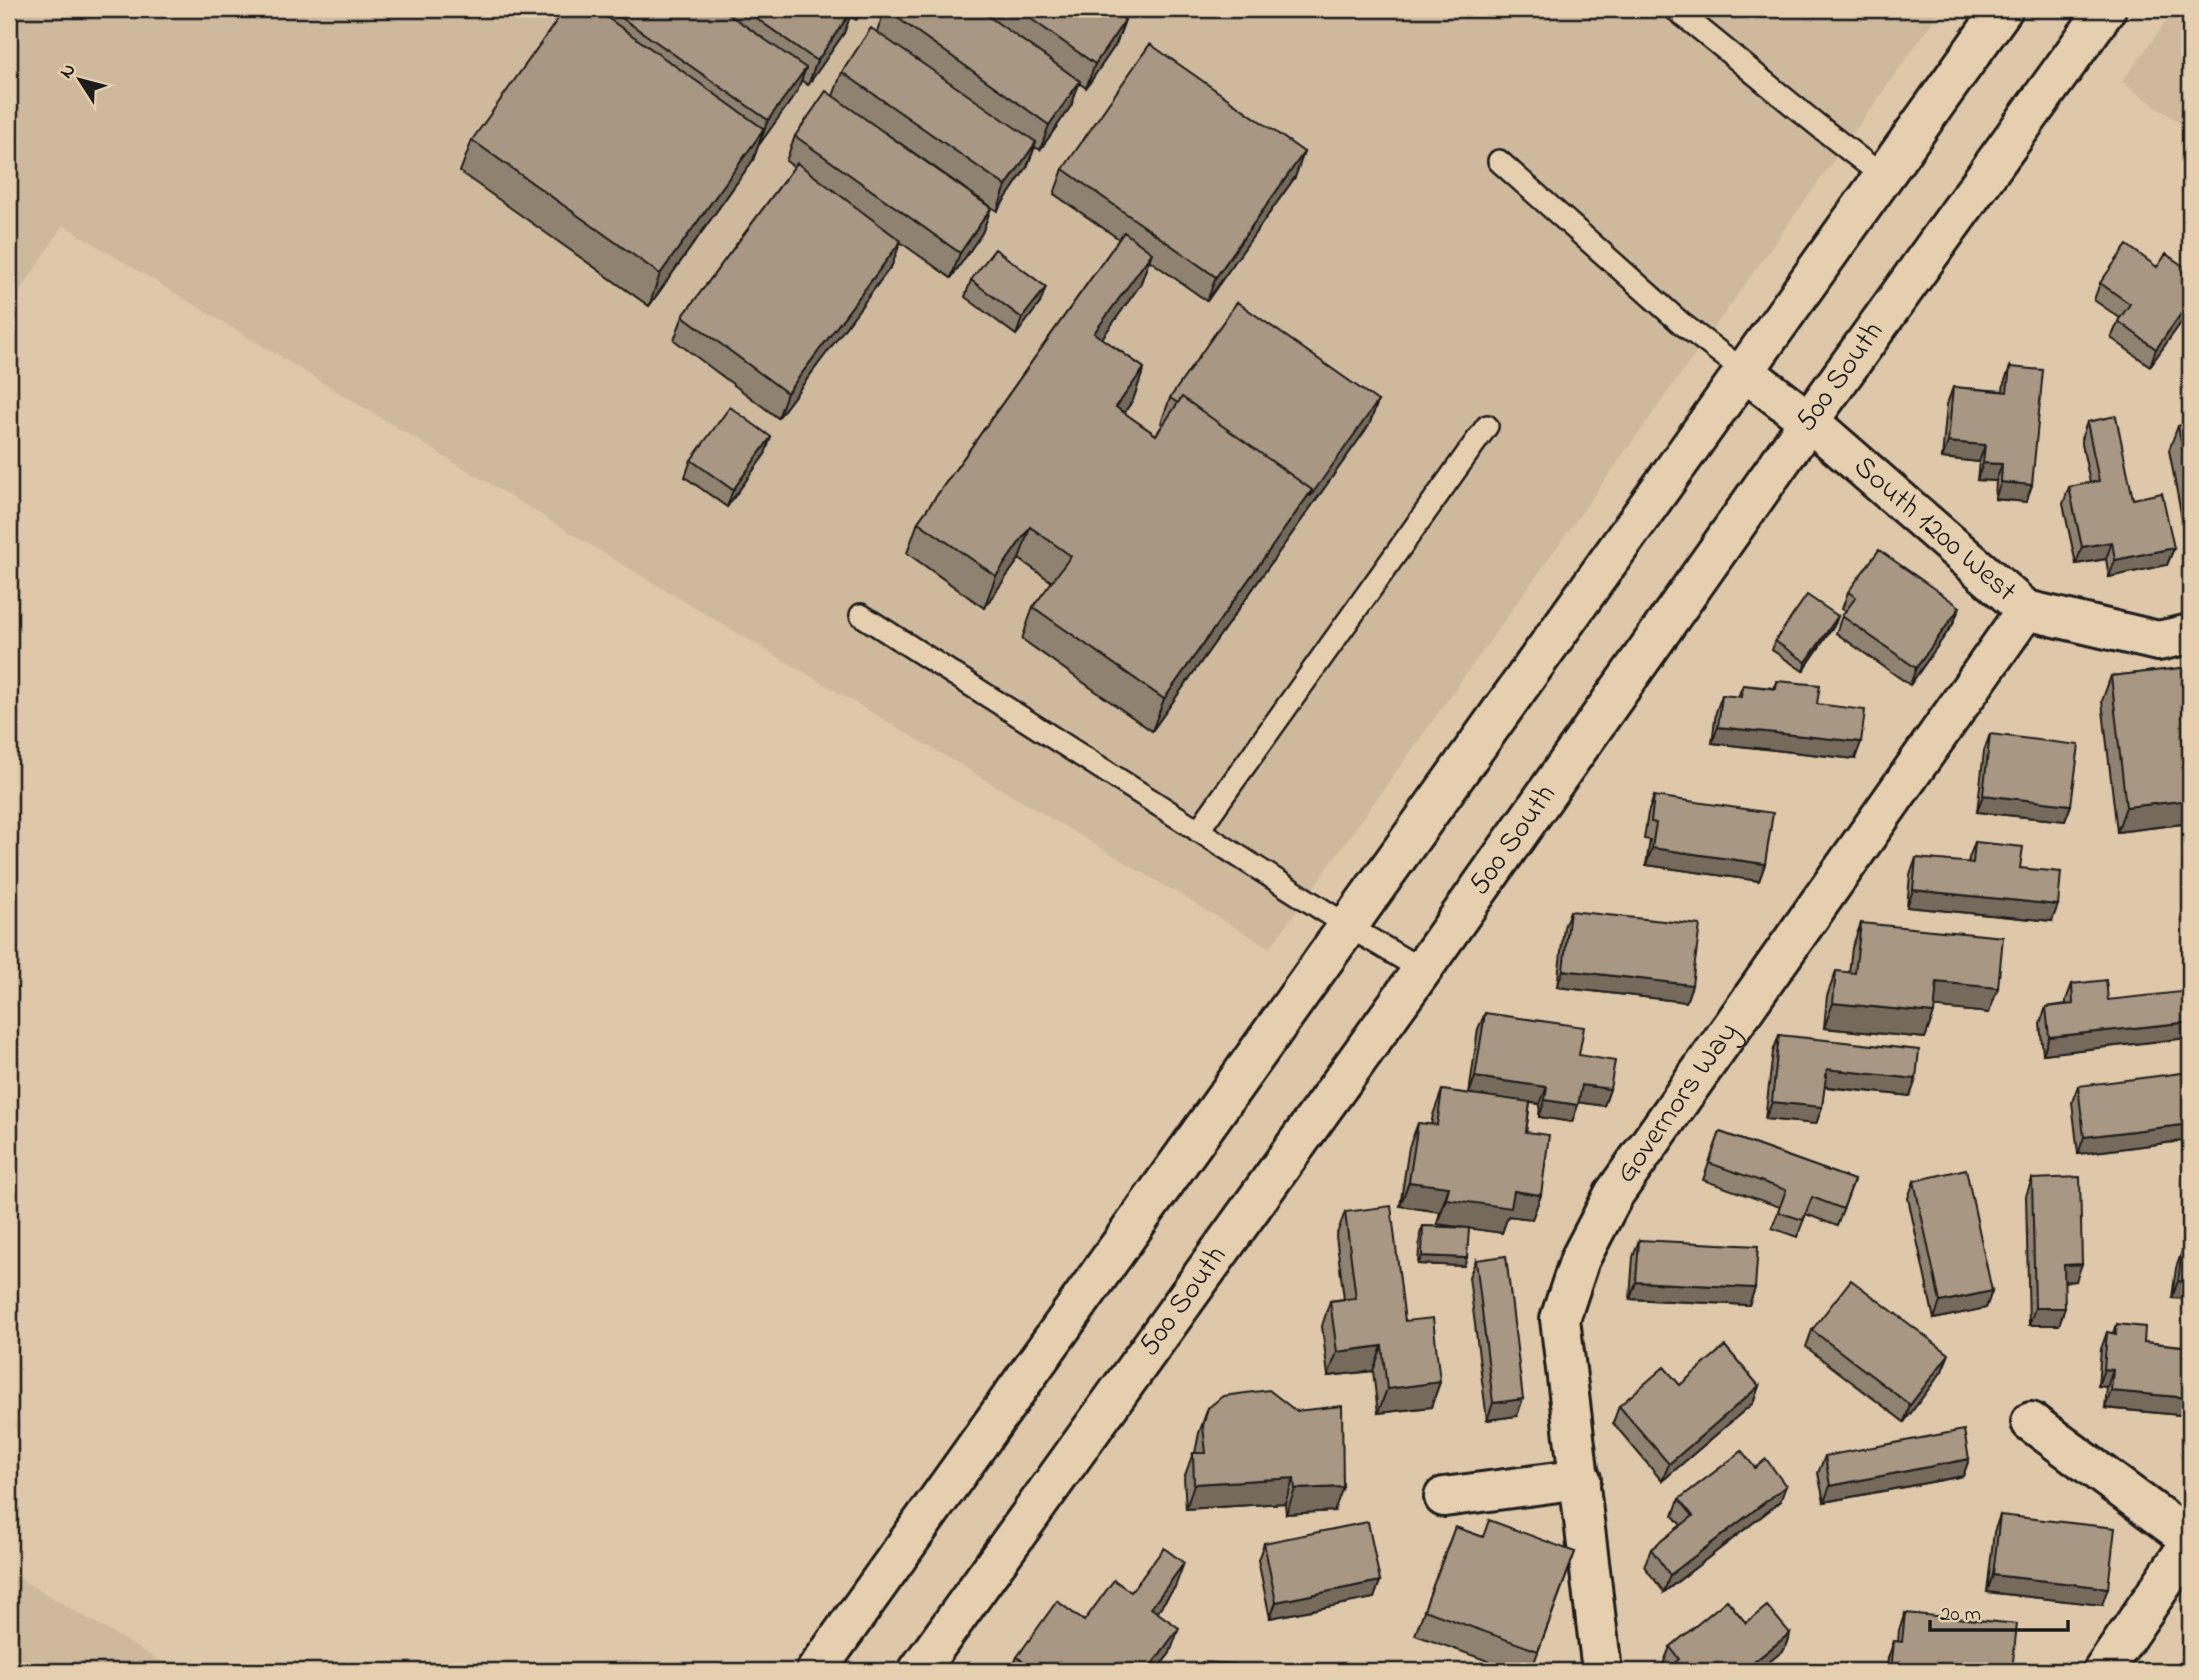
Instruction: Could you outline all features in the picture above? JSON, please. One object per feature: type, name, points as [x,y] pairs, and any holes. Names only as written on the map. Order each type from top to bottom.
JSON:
[{"type":"main road","points":[[816,1671],[2003,9]]},
{"type":"main road","name":"500 South","points":[[918,1671],[1422,970],[1809,421],[2106,9]]},
{"type":"main road","name":"South 1200 West","points":[[1744,371],[1809,421],[2026,610],[2158,641],[2190,634]]},
{"type":"main road","name":"Governors Way","points":[[1602,1671],[1560,1319],[1580,1259],[1614,1195],[2026,610]]},
{"type":"main road","points":[[2031,1422],[2190,1541],[2103,1671]]},
{"type":"main road","points":[[1444,1497],[1581,1479]]},
{"type":"lane","points":[[1675,9],[1745,64],[1830,137],[1883,176]]},
{"type":"lane","points":[[1499,161],[1681,323],[1744,371]]},
{"type":"lane","points":[[1198,831],[1487,426]]},
{"type":"lane","points":[[861,615],[1348,926],[1422,970]]},
{"type":"shaded area","points":[[9,9],[1942,9],[1270,948],[663,589],[63,225],[9,309]]},
{"type":"shaded area","points":[[2175,9],[2190,9],[2190,130],[2122,82]]},
{"type":"shaded area","points":[[9,1572],[177,1671],[9,1671]]},
{"type":"building","points":[[565,9],[595,9],[764,129],[660,274],[472,140]]},
{"type":"building","points":[[609,9],[721,9],[806,68],[768,120]]},
{"type":"building","points":[[743,9],[853,9],[817,61]]},
{"type":"building","points":[[885,9],[978,9],[1080,81],[1049,125]]},
{"type":"building","points":[[1017,9],[1109,9],[1125,20],[1095,64]]},
{"type":"building","points":[[871,28],[1036,142],[1006,186],[842,72]]},
{"type":"building","points":[[1150,44],[1304,152],[1216,277],[1063,169]]},
{"type":"building","points":[[826,91],[991,208],[960,253],[795,136]]},
{"type":"building","points":[[797,163],[901,241],[787,393],[683,316]]},
{"type":"building","points":[[1124,232],[1152,253],[1094,333],[1144,368],[1116,407],[1156,435],[1182,397],[1312,490],[1164,699],[1033,607],[1071,556],[1030,527],[996,576],[918,522]]},
{"type":"building","points":[[2127,245],[2157,267],[2166,254],[2190,271],[2190,301],[2156,349],[2118,321],[2130,304],[2100,283]]},
{"type":"building","points":[[995,249],[1046,287],[1022,318],[971,280]]},
{"type":"building","points":[[1237,302],[1378,401],[1310,497],[1312,490],[1182,397],[1178,403],[1170,398]]},
{"type":"building","points":[[2010,367],[2043,370],[2032,485],[2001,482],[2002,464],[1983,463],[1985,445],[1948,442],[1953,387],[2007,392]]},
{"type":"building","points":[[730,407],[771,437],[733,490],[691,460]]},
{"type":"building","points":[[2116,416],[2133,499],[2162,493],[2174,548],[2115,560],[2112,542],[2082,547],[2069,487],[2099,481],[2087,422]]},
{"type":"building","points":[[2190,423],[2190,490],[2178,426]]},
{"type":"building","points":[[1879,550],[1960,607],[1916,668],[1842,616],[1856,597],[1848,592]]},
{"type":"building","points":[[1807,595],[1838,616],[1806,662],[1775,641]]},
{"type":"building","points":[[2190,667],[2190,800],[2126,807],[2111,676]]},
{"type":"building","points":[[1777,681],[1820,685],[1817,704],[1865,710],[1861,742],[1718,727],[1722,695],[1741,697],[1743,685],[1776,689]]},
{"type":"building","points":[[1990,734],[2079,745],[2071,805],[1983,795]]},
{"type":"building","points":[[1654,796],[1773,813],[1765,864],[1652,848],[1656,823],[1651,822]]},
{"type":"building","points":[[1975,842],[2023,847],[2020,868],[2061,872],[2058,905],[1913,890],[1916,858],[1973,863]]},
{"type":"building","points":[[1570,911],[1700,925],[1692,985],[1563,970]]},
{"type":"building","points":[[1861,923],[2003,937],[1998,988],[1937,982],[1934,1013],[1833,1003],[1836,971],[1855,973]]},
{"type":"building","points":[[2106,980],[2108,1000],[2190,991],[2190,1022],[2049,1037],[2046,1007],[2073,1004],[2072,984]]},
{"type":"building","points":[[1485,1013],[1584,1027],[1579,1055],[1615,1061],[1610,1089],[1582,1085],[1578,1105],[1545,1100],[1547,1087],[1475,1077]]},
{"type":"building","points":[[1779,1035],[1919,1050],[1916,1079],[1827,1069],[1822,1107],[1772,1102]]},
{"type":"building","points":[[2190,1072],[2190,1124],[2084,1137],[2078,1086]]},
{"type":"building","points":[[1442,1090],[1530,1102],[1526,1132],[1549,1135],[1541,1195],[1514,1191],[1511,1208],[1446,1199],[1449,1187],[1409,1182],[1418,1123],[1437,1125]]},
{"type":"building","points":[[1720,1132],[1854,1180],[1843,1209],[1812,1197],[1803,1220],[1778,1212],[1786,1190],[1709,1163]]},
{"type":"building","points":[[1966,1169],[1992,1291],[1940,1302],[1914,1181]]},
{"type":"building","points":[[2080,1177],[2082,1264],[2064,1265],[2065,1308],[2035,1308],[2032,1179]]},
{"type":"building","points":[[1391,1206],[1405,1321],[1433,1318],[1440,1382],[1387,1389],[1382,1346],[1337,1352],[1330,1301],[1356,1298],[1345,1212]]},
{"type":"building","points":[[1423,1226],[1469,1228],[1467,1258],[1422,1256]]},
{"type":"building","points":[[1639,1240],[1758,1246],[1755,1288],[1636,1282]]},
{"type":"building","points":[[2182,1251],[2190,1252],[2190,1282],[2178,1281]]},
{"type":"building","points":[[1506,1256],[1523,1399],[1493,1403],[1476,1260]]},
{"type":"building","points":[[1851,1280],[1949,1354],[1910,1405],[1812,1330]]},
{"type":"building","points":[[2117,1324],[2145,1327],[2144,1342],[2190,1347],[2190,1398],[2111,1391],[2113,1370],[2104,1369],[2107,1332],[2116,1334]]},
{"type":"building","points":[[1725,1346],[1759,1386],[1669,1464],[1619,1406],[1664,1367],[1680,1385]]},
{"type":"building","points":[[1269,1390],[1296,1411],[1342,1406],[1343,1487],[1295,1489],[1294,1478],[1194,1484],[1193,1453],[1206,1453],[1203,1426],[1208,1408],[1223,1396]]},
{"type":"building","points":[[1964,1430],[1969,1459],[1830,1486],[1825,1456]]},
{"type":"building","points":[[1742,1451],[1755,1468],[1766,1459],[1786,1486],[1670,1575],[1651,1549],[1693,1516],[1679,1499]]},
{"type":"building","points":[[2000,1515],[2115,1528],[2108,1588],[1993,1575]]},
{"type":"building","points":[[1489,1520],[1575,1552],[1538,1651],[1424,1610],[1455,1527],[1483,1537]]},
{"type":"building","points":[[1368,1522],[1380,1581],[1276,1602],[1264,1543]]},
{"type":"building","points":[[1164,1548],[1184,1563],[1151,1608],[1179,1628],[1147,1671],[1037,1671],[1017,1657],[1057,1601],[1084,1621],[1114,1580],[1131,1592]]},
{"type":"building","points":[[1727,1600],[1746,1623],[1767,1606],[1790,1633],[1743,1671],[1673,1671],[1670,1667],[1679,1659],[1670,1647]]},
{"type":"building","points":[[1905,1613],[2017,1624],[2012,1671],[1891,1671],[1894,1641],[1902,1642]]},
{"type":"building","points":[[2190,1634],[2190,1671],[2186,1671]]},
{"type":"building","points":[[1202,1662],[1235,1664],[1235,1671],[1201,1671]]}]
